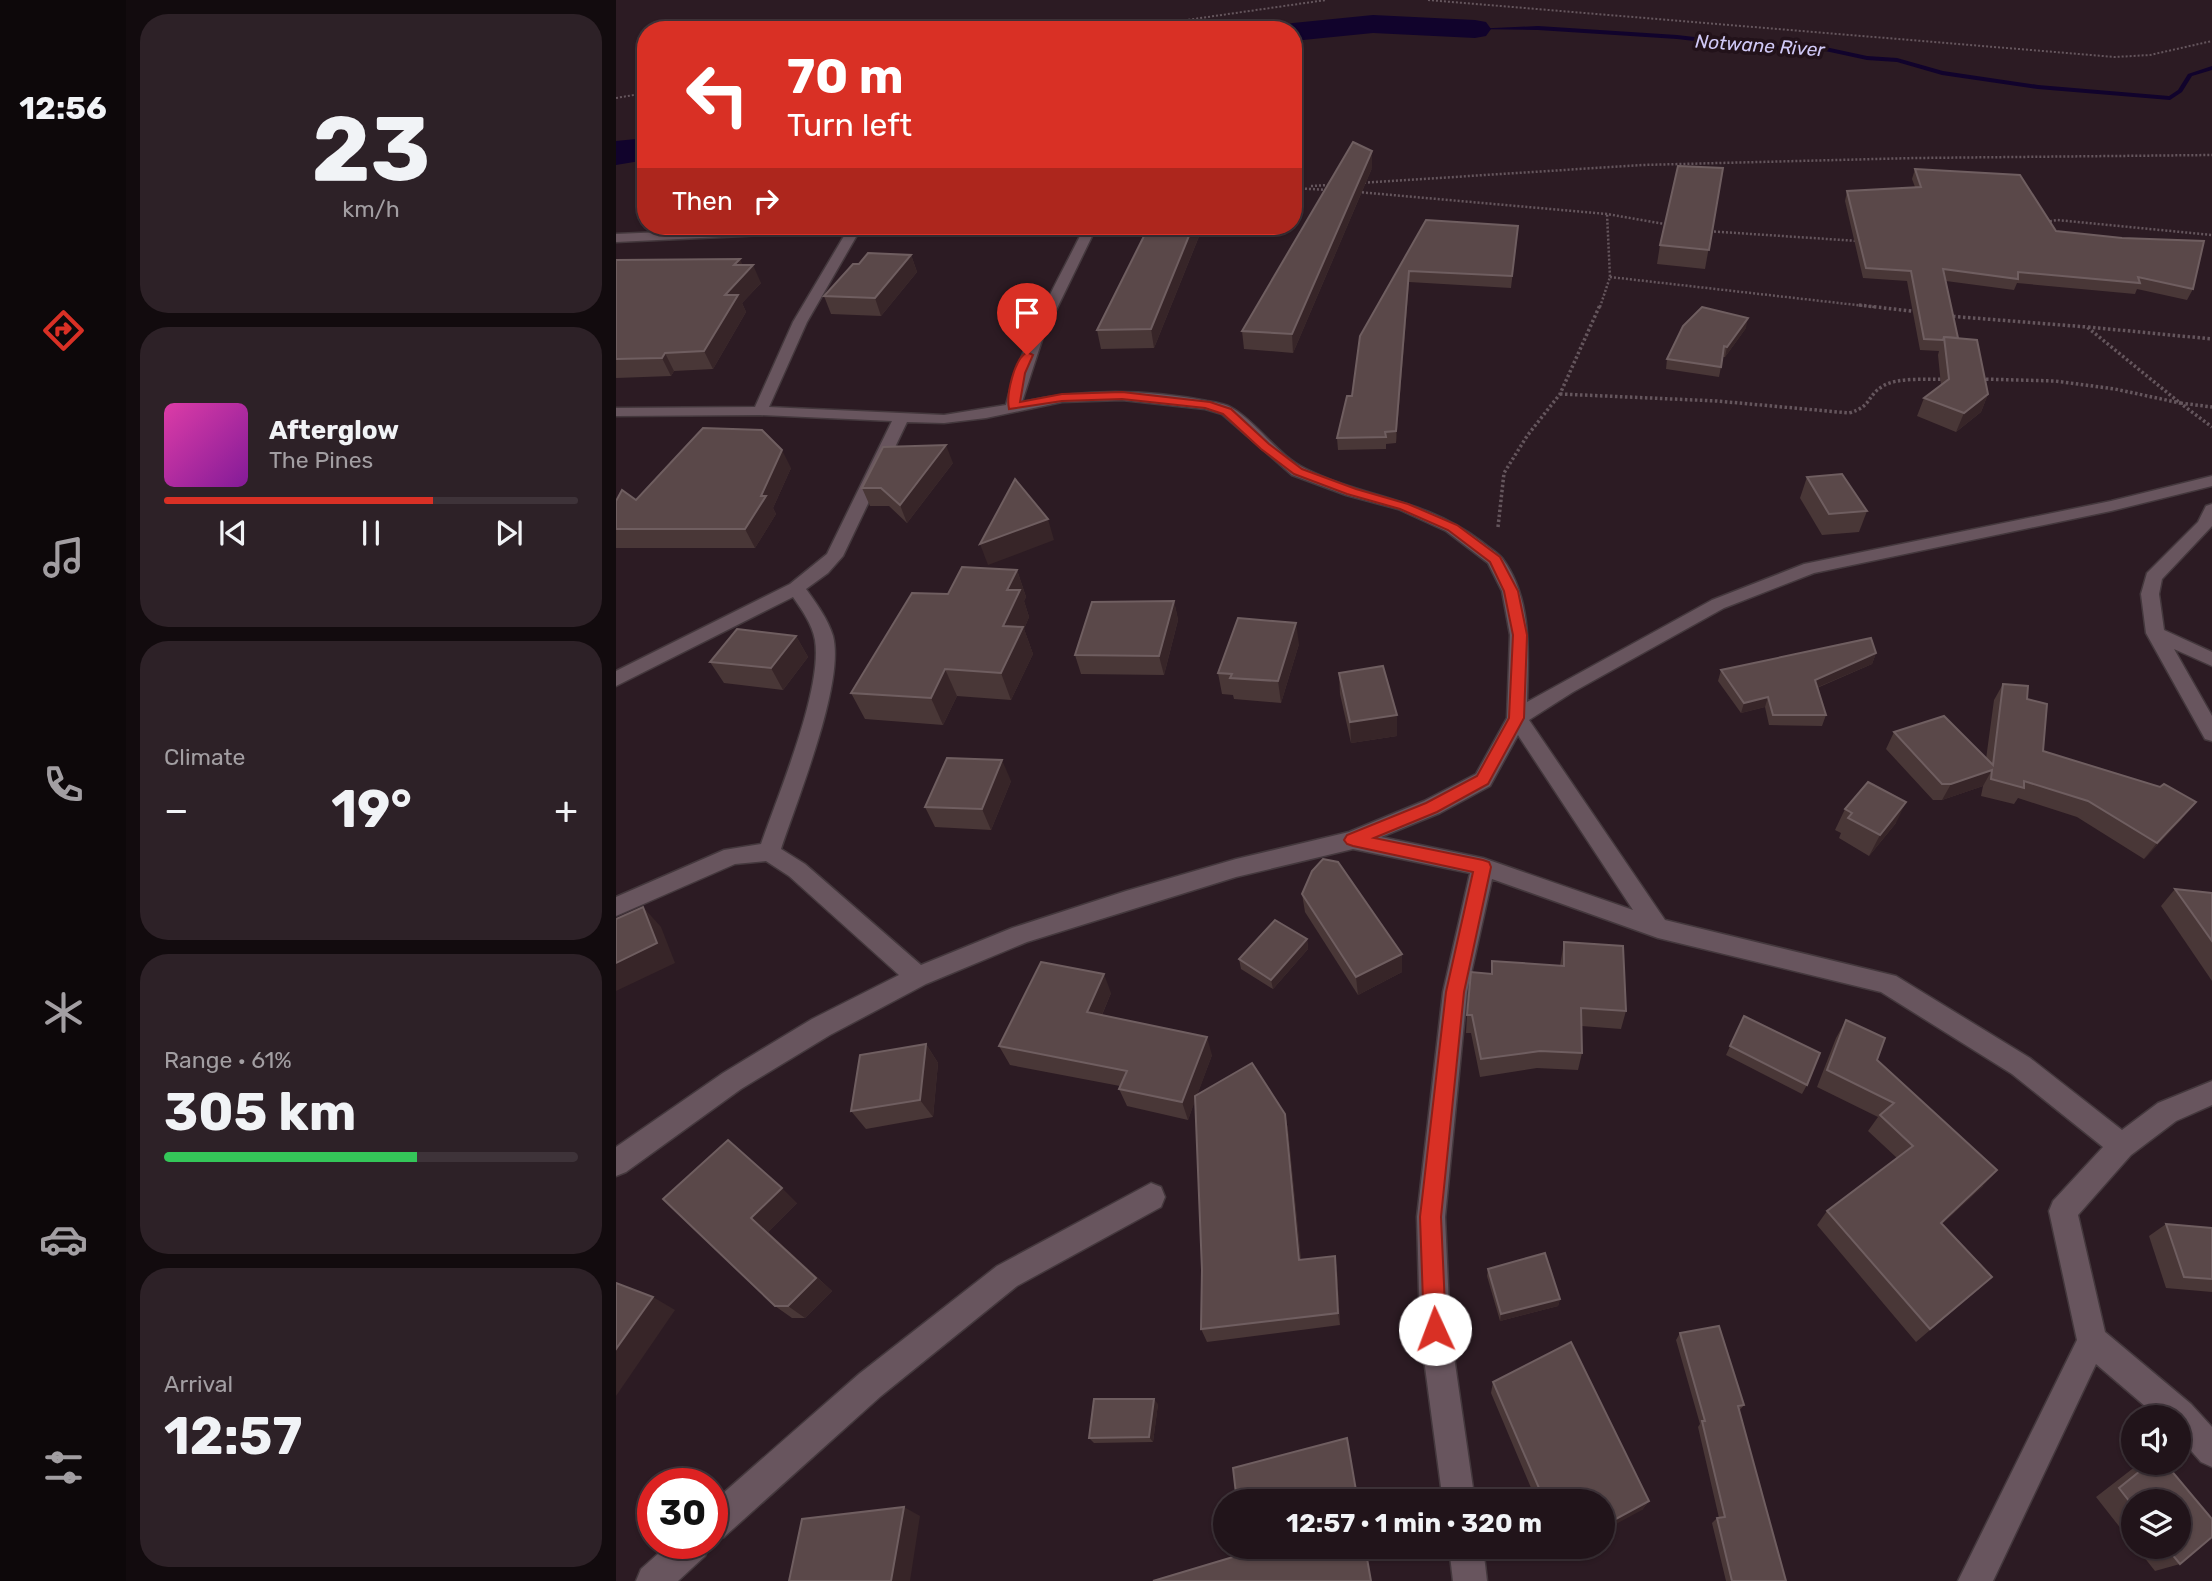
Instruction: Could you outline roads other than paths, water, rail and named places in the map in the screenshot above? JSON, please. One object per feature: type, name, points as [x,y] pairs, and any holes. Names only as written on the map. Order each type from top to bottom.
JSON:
[{"type":"street","points":[[616,238],[688,235]]},
{"type":"street","points":[[760,411],[800,322],[851,235]]},
{"type":"street","points":[[1013,407],[1020,373],[1042,319],[1086,235]]},
{"type":"street","points":[[616,412],[760,411],[944,419],[986,414],[1062,398],[1122,396],[1206,405],[1227,411],[1298,472],[1352,492],[1404,506],[1452,527],[1495,560],[1511,591],[1520,635],[1517,718],[1483,780],[1432,807],[1353,840],[1236,868],[1126,900],[1020,935],[918,977],[821,1027],[732,1081],[616,1163]]},
{"type":"street","points":[[616,679],[796,588],[822,569],[834,556],[901,419]]},
{"type":"street","points":[[1517,718],[1566,687],[1718,604],[1810,568],[2111,506],[2212,481]]},
{"type":"street","points":[[2212,509],[2205,524],[2153,577],[2150,594],[2155,634],[2212,734]]},
{"type":"street","points":[[769,852],[813,715],[819,692],[825,643],[814,613],[796,588]]},
{"type":"street","points":[[2155,634],[2212,660]]},
{"type":"street","points":[[1517,718],[1658,928]]},
{"type":"street","points":[[1353,840],[1483,867],[1658,928],[1887,983],[2021,1066],[2122,1146]]},
{"type":"street","points":[[616,907],[732,856],[769,852],[797,870],[918,977]]},
{"type":"street","points":[[1457,1489],[1435,1329],[1431,1217],[1455,992],[1483,867]]},
{"type":"street","points":[[2212,1093],[2167,1112],[2122,1146],[2063,1211],[2092,1341],[2180,1415],[2212,1451]]},
{"type":"street","points":[[728,1511],[870,1385],[1007,1276],[1151,1197]]},
{"type":"street","points":[[1975,1581],[2092,1341]]},
{"type":"street","points":[[653,1581],[677,1559]]},
{"type":"street","points":[[1467,1559],[1470,1581]]},
{"type":"waterway","name":"Notwane River","points":[[1302,31],[1373,24],[1475,29]]},
{"type":"waterway","name":"Notwane River","points":[[1475,29],[1538,28],[1677,37],[1773,48],[1816,47],[1867,58],[1897,60],[1942,73],[2038,87],[2170,98],[2180,91],[2190,75],[2212,68]]},
{"type":"waterway","name":"Notwane River","points":[[616,153],[637,150]]}]
